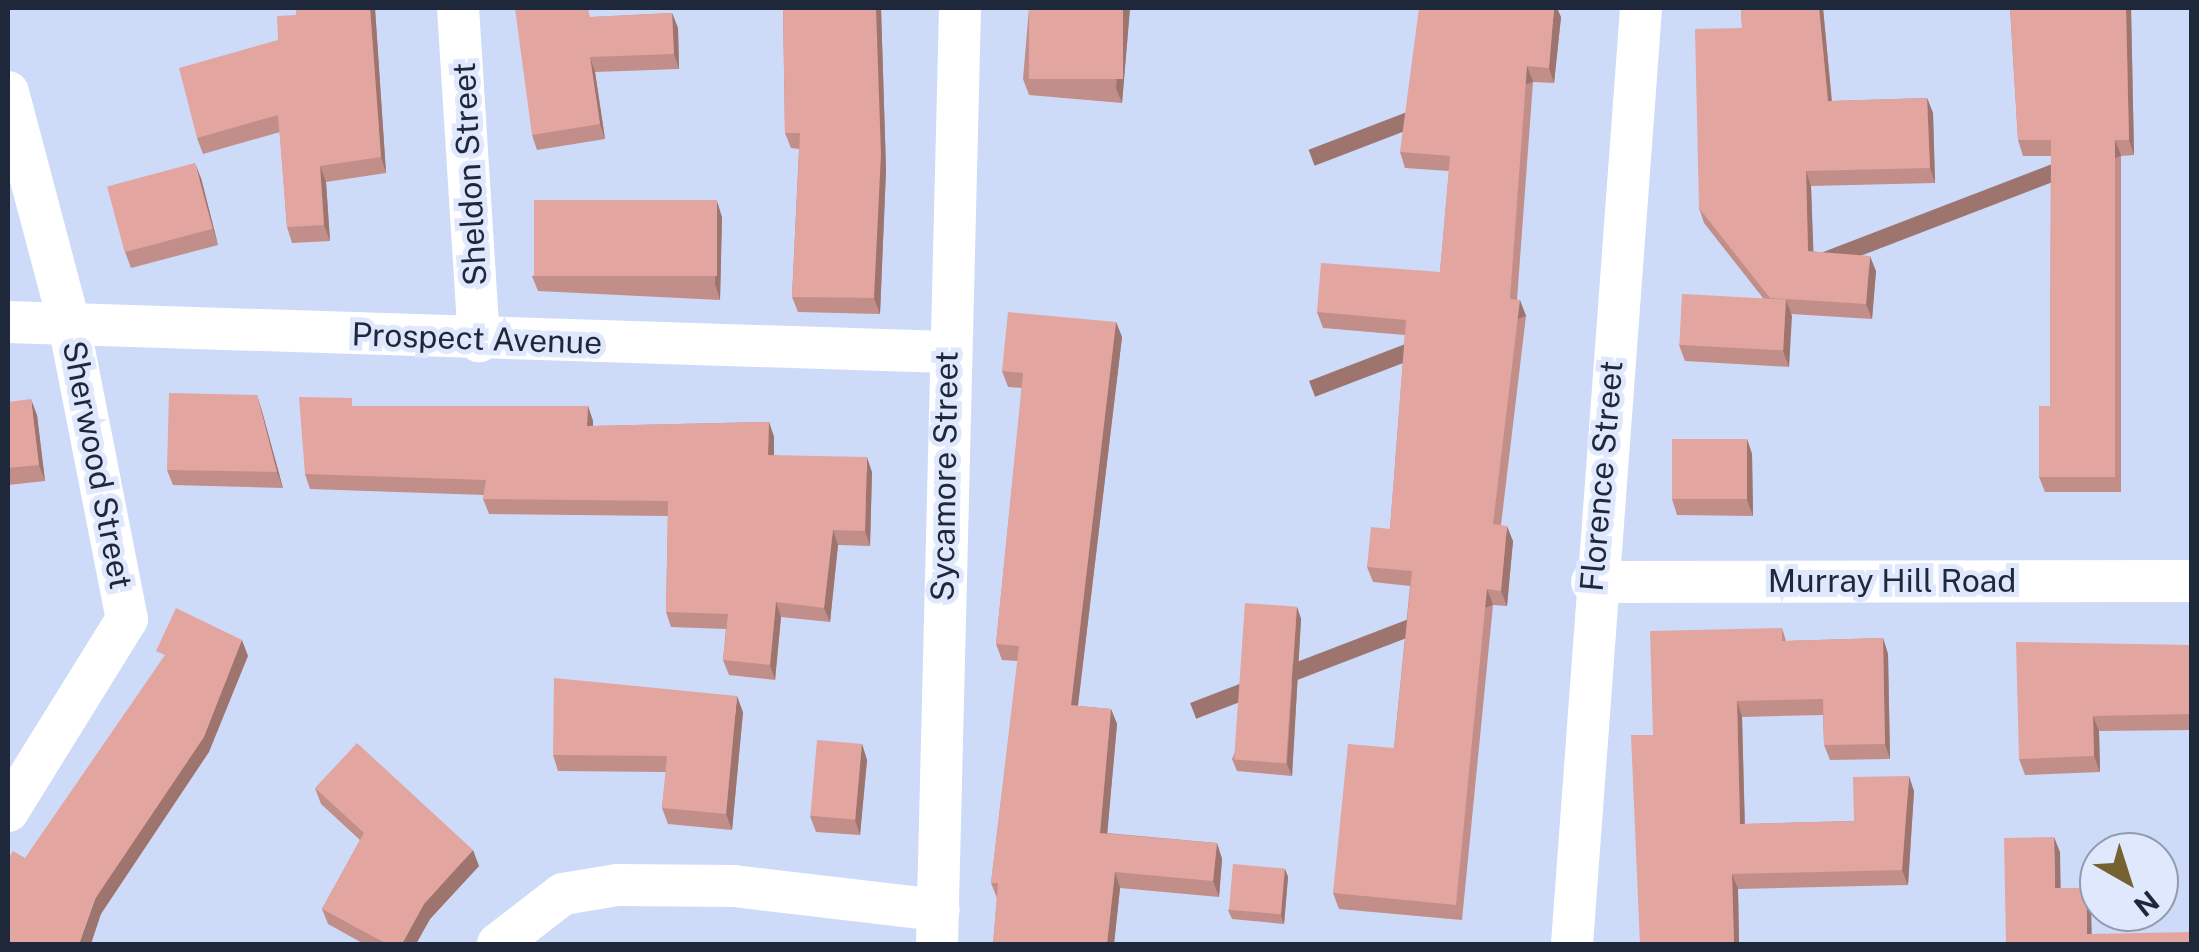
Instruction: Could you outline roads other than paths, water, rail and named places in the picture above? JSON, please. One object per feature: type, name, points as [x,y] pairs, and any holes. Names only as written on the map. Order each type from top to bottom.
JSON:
[{"type":"street","name":"Sheldon Street","points":[[458,8],[479,341]]},
{"type":"street","name":"Sycamore Street","points":[[938,927],[946,352],[960,8]]},
{"type":"street","name":"Florence Street","points":[[1572,944],[1592,582],[1641,8]]},
{"type":"street","name":"Sherwood Street","points":[[8,92],[68,319],[127,619],[8,811]]},
{"type":"street","name":"Prospect Avenue","points":[[8,322],[68,319],[479,341],[946,352]]},
{"type":"street","name":"Murray Hill Road","points":[[1592,582],[2192,581]]},
{"type":"street","points":[[498,944],[563,894],[616,886],[734,886],[938,927]]}]
